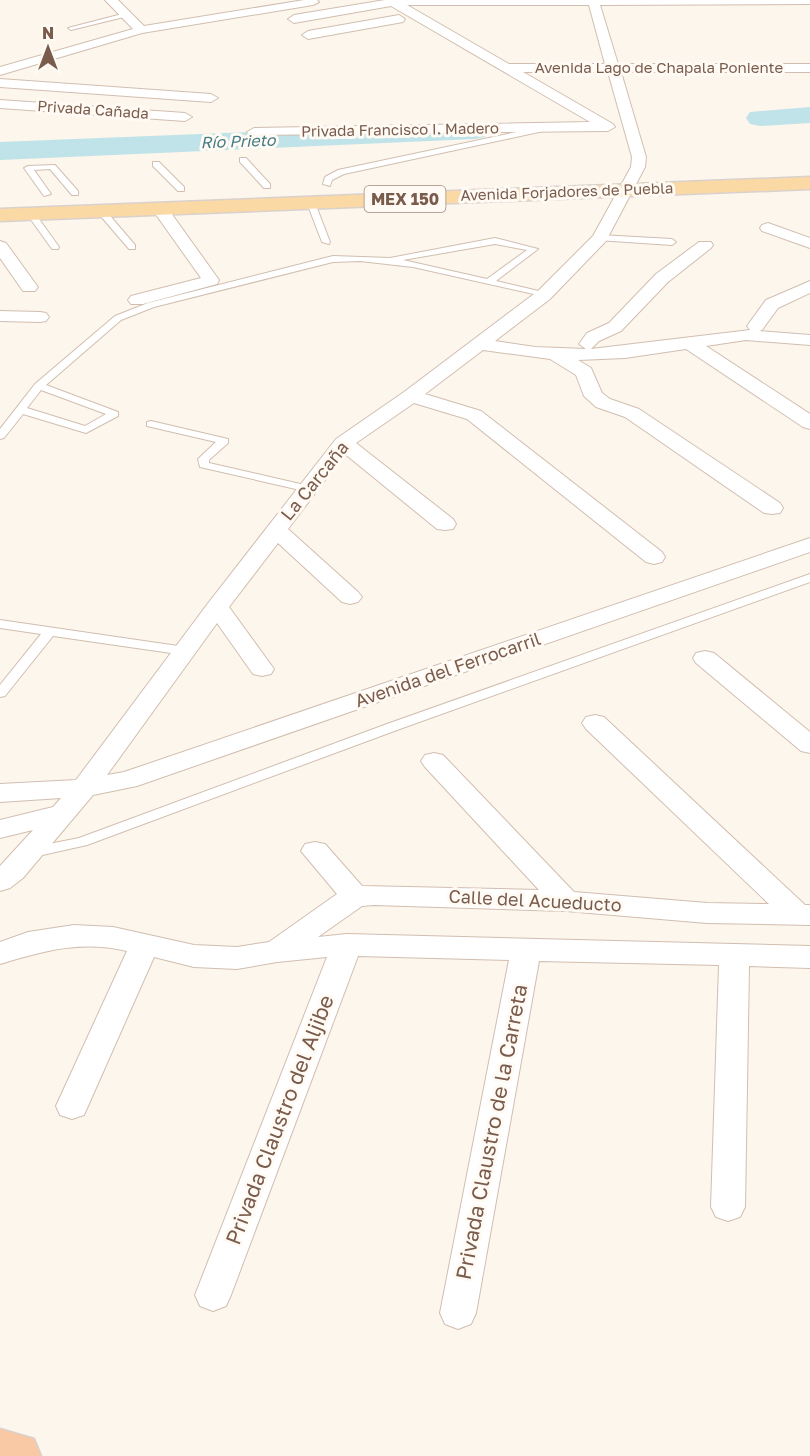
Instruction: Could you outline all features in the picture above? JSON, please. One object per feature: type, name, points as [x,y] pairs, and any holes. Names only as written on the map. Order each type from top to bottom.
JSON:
[{"type":"highway","points":[[0,1453],[16,1456]]},
{"type":"main road","name":"Avenida Forjadores de Puebla","points":[[23,195],[75,193],[100,202],[160,209],[311,203],[810,166]]},
{"type":"main road","name":"Avenida Forjadores de Puebla","points":[[134,191],[327,184],[630,181],[810,183]]},
{"type":"main road","name":"Avenida Forjadores de Puebla","points":[[0,215],[31,214],[100,202]]},
{"type":"street","points":[[111,0],[141,30]]},
{"type":"street","points":[[241,0],[258,11]]},
{"type":"street","points":[[0,71],[141,30],[327,0]]},
{"type":"street","points":[[392,1],[632,139]]},
{"type":"street","points":[[294,18],[392,1],[809,2]]},
{"type":"street","points":[[593,1],[639,158],[639,167],[630,181]]},
{"type":"street","points":[[308,35],[416,16]]},
{"type":"street","name":"Avenida Lago de Chapala Poniente","points":[[507,68],[810,68]]},
{"type":"street","points":[[0,83],[212,98]]},
{"type":"street","points":[[22,102],[40,86]]},
{"type":"street","points":[[91,106],[106,90]]},
{"type":"street","points":[[158,115],[178,95]]},
{"type":"street","name":"Privada Cañada","points":[[0,104],[186,117]]},
{"type":"street","name":"Privada Francisco I. Madero","points":[[254,132],[606,126]]},
{"type":"street","name":"La Carcaña","points":[[35,846],[84,788],[217,607],[343,443],[480,344],[524,330],[544,295],[600,238],[630,181]]},
{"type":"street","points":[[137,300],[211,280],[160,209]]},
{"type":"street","points":[[768,228],[810,243]]},
{"type":"street","points":[[705,245],[662,278],[615,327],[593,337],[595,349],[587,376],[590,388],[594,396],[603,403],[632,413],[772,508]]},
{"type":"street","points":[[0,246],[28,287]]},
{"type":"street","points":[[756,326],[772,304],[810,286]]},
{"type":"street","points":[[0,316],[40,317]]},
{"type":"street","points":[[524,330],[558,342],[595,349],[633,341],[756,326],[810,331]]},
{"type":"street","points":[[615,327],[633,341]]},
{"type":"street","points":[[480,344],[554,354],[763,335],[810,340]]},
{"type":"street","points":[[689,343],[810,423]]},
{"type":"street","points":[[554,354],[587,376]]},
{"type":"street","points":[[411,396],[474,415],[654,557]]},
{"type":"street","points":[[343,443],[445,524]]},
{"type":"street","points":[[277,530],[350,597]]},
{"type":"street","name":"Avenida del Ferrocarril","points":[[0,793],[84,788],[128,780],[810,545]]},
{"type":"street","points":[[217,607],[262,669]]},
{"type":"street","points":[[705,658],[810,745]]},
{"type":"street","points":[[595,723],[804,915]]},
{"type":"street","points":[[434,761],[566,901]]},
{"type":"street","points":[[0,829],[63,813]]},
{"type":"street","points":[[0,881],[35,846]]},
{"type":"street","points":[[277,951],[355,896],[315,851]]},
{"type":"street","name":"Calle del Acueducto","points":[[355,896],[433,895],[566,901],[707,913],[804,915]]},
{"type":"street","points":[[0,953],[28,943],[74,935],[113,937],[194,956],[237,958],[277,951],[347,945],[810,957]]},
{"type":"street","name":"Privada Claustro del Aljibe","points":[[213,1295],[347,945]]},
{"type":"street","points":[[72,1106],[144,946]]},
{"type":"street","name":"Privada Claustro de la Carreta","points":[[458,1313],[526,951]]},
{"type":"street","points":[[728,1207],[734,955]]},
{"type":"lane","points":[[71,28],[126,15]]},
{"type":"lane","points":[[327,184],[328,179],[341,172],[545,128]]},
{"type":"lane","points":[[243,160],[267,186]]},
{"type":"lane","points":[[156,164],[180,189]]},
{"type":"lane","points":[[47,194],[28,168],[52,167],[75,193]]},
{"type":"lane","points":[[100,202],[132,247]]},
{"type":"lane","points":[[311,203],[326,242]]},
{"type":"lane","points":[[31,214],[55,247]]},
{"type":"lane","points":[[600,238],[672,242]]},
{"type":"lane","points":[[386,260],[495,242],[534,249],[488,282]]},
{"type":"lane","points":[[0,436],[39,386],[118,318],[132,312],[333,259],[362,257],[386,260],[544,295]]},
{"type":"lane","points":[[21,410],[86,430],[114,414],[39,386]]},
{"type":"lane","points":[[151,424],[224,441],[202,459],[204,465],[309,489]]},
{"type":"lane","points":[[35,846],[82,842],[392,727],[810,578]]},
{"type":"lane","points":[[0,624],[185,651]]},
{"type":"lane","points":[[0,693],[51,630]]},
{"type":"waterway","name":"Río Prieto","points":[[760,118],[810,115]]},
{"type":"waterway","name":"Río Prieto","points":[[0,151],[475,131]]}]
